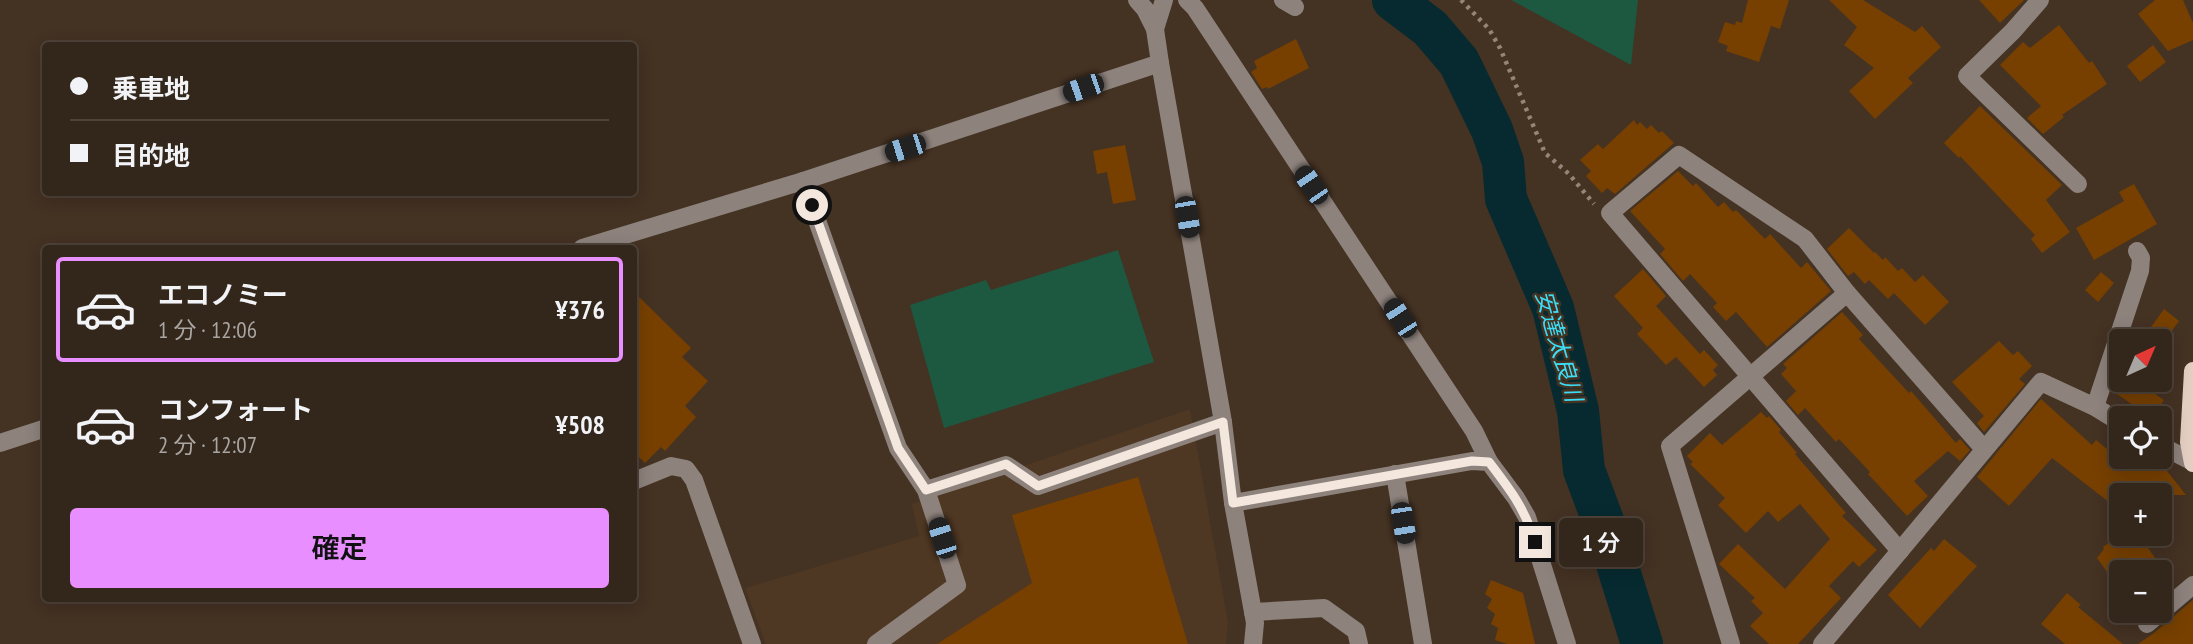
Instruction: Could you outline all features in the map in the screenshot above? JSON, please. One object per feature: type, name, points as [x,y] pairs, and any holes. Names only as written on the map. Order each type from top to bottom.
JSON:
[{"type":"main road","points":[[2193,371],[2189,442],[2193,463]]},
{"type":"street","points":[[1137,0],[1155,29],[1223,422],[1233,503],[1255,622],[1254,644]]},
{"type":"street","points":[[1155,29],[1164,0]]},
{"type":"street","points":[[1187,0],[1195,8],[1467,420],[1489,462],[1516,498],[1527,517],[1567,644]]},
{"type":"street","points":[[2040,0],[1967,76],[2078,184]]},
{"type":"street","points":[[592,245],[803,181],[1160,63]]},
{"type":"street","points":[[1900,551],[1610,213],[1679,155],[1805,239],[1847,293],[1984,449]]},
{"type":"street","points":[[803,181],[898,448],[926,490],[957,586],[876,644]]},
{"type":"street","points":[[2095,407],[2140,271],[2141,258],[2137,251]]},
{"type":"street","points":[[1731,644],[1670,446],[1847,293]]},
{"type":"street","points":[[1822,644],[2041,382],[2109,415]]},
{"type":"street","points":[[926,490],[1006,464],[1038,486],[1223,422]]},
{"type":"street","points":[[0,443],[42,429]]},
{"type":"street","points":[[2172,452],[2193,463]]},
{"type":"street","points":[[1233,503],[1472,461],[1489,462]]},
{"type":"street","points":[[637,480],[671,466],[686,469],[694,480],[752,644]]},
{"type":"street","points":[[1395,474],[1423,644]]},
{"type":"street","points":[[2147,624],[2193,584]]},
{"type":"street","points":[[1253,612],[1324,608],[1356,631],[1359,644]]},
{"type":"path","points":[[1461,0],[1489,29],[1500,48],[1545,153],[1569,174],[1594,204],[1610,213]]},
{"type":"shaded area","points":[[1190,409],[1228,622],[1226,644],[766,644],[745,588],[919,536],[912,504]]},
{"type":"green space","points":[[1638,0],[1631,65],[1513,1]]},
{"type":"green space","points":[[1118,250],[1154,362],[944,428],[910,305],[986,280],[991,290]]},
{"type":"building","points":[[1748,0],[1789,0],[1780,29],[1771,26],[1759,62],[1726,51],[1728,46],[1718,42],[1725,22],[1735,25],[1736,21],[1742,23]]},
{"type":"building","points":[[1829,0],[1863,0],[1915,32],[1922,26],[1941,47],[1908,78],[1913,83],[1875,119],[1849,91],[1874,68],[1844,45],[1857,27]]},
{"type":"building","points":[[1979,0],[2024,0],[2000,23]]},
{"type":"building","points":[[2155,0],[2183,0],[2193,23],[2193,40],[2168,51],[2138,14]]},
{"type":"building","points":[[2059,25],[2089,63],[2092,61],[2107,84],[2062,115],[2064,117],[2043,134],[2027,118],[2041,106],[2000,65],[2023,42],[2030,48]]},
{"type":"building","points":[[1296,39],[1309,68],[1268,89],[1262,89],[1251,72],[1257,68],[1254,61]]},
{"type":"building","points":[[2153,45],[2166,62],[2140,82],[2127,66]]},
{"type":"building","points":[[1980,106],[2062,185],[2046,200],[2070,232],[2042,253],[2031,239],[2035,235],[1960,156],[1959,158],[1944,143]]},
{"type":"building","points":[[1634,120],[1637,125],[1640,122],[1647,129],[1651,125],[1659,133],[1662,131],[1674,143],[1615,194],[1607,188],[1602,193],[1586,176],[1591,171],[1580,160],[1598,144],[1603,149]]},
{"type":"building","points":[[1125,145],[1136,200],[1113,204],[1107,172],[1097,174],[1093,151]]},
{"type":"building","points":[[1678,171],[1693,186],[1696,183],[1718,207],[1724,202],[1733,212],[1736,210],[1765,239],[1770,234],[1801,268],[1807,262],[1831,291],[1767,347],[1736,312],[1726,321],[1713,307],[1717,303],[1690,274],[1683,281],[1660,254],[1665,249],[1630,211]]},
{"type":"building","points":[[2134,184],[2157,224],[2094,260],[2076,228],[2124,201],[2119,192]]},
{"type":"building","points":[[1849,228],[1874,253],[1883,260],[1885,257],[1898,271],[1902,268],[1915,282],[1923,275],[1949,302],[1925,325],[1894,293],[1888,299],[1869,280],[1865,284],[1854,272],[1848,276],[1827,249]]},
{"type":"building","points":[[1643,269],[1666,296],[1656,306],[1700,354],[1704,350],[1718,365],[1713,370],[1717,375],[1704,387],[1676,357],[1666,365],[1637,334],[1643,328],[1614,296]]},
{"type":"building","points":[[2101,272],[2114,283],[2098,302],[2085,290]]},
{"type":"building","points":[[637,295],[691,348],[682,357],[708,381],[685,406],[696,417],[665,451],[661,447],[645,463],[637,455]]},
{"type":"building","points":[[2164,309],[2179,321],[2172,331],[2151,327]]},
{"type":"building","points":[[1842,312],[1863,335],[1859,339],[1909,393],[1911,391],[1956,443],[1960,439],[1970,450],[1960,461],[1948,451],[1914,481],[1928,496],[1907,516],[1839,439],[1836,442],[1805,408],[1798,415],[1786,401],[1796,391],[1781,374],[1787,368],[1783,364]]},
{"type":"building","points":[[1999,341],[2013,355],[2018,351],[2032,366],[2019,379],[2025,384],[1984,432],[1977,423],[1984,416],[1952,382]]},
{"type":"building","points":[[2114,392],[2152,392],[2164,400],[2160,406],[2134,406]]},
{"type":"building","points":[[2041,399],[2092,445],[2096,440],[2109,451],[2109,469],[2165,469],[2186,495],[2172,495],[2172,483],[2109,483],[2109,502],[2052,458],[2009,506],[1977,477]]},
{"type":"building","points":[[1761,412],[1767,418],[1769,416],[1781,430],[1779,432],[1797,453],[1795,454],[1846,513],[1842,516],[1877,550],[1859,567],[1853,561],[1829,586],[1841,598],[1798,644],[1769,644],[1750,626],[1763,613],[1751,601],[1755,598],[1719,564],[1738,544],[1785,589],[1830,539],[1800,504],[1778,522],[1768,511],[1746,533],[1718,505],[1725,498],[1690,464],[1693,462],[1687,456],[1710,433],[1722,445]]},
{"type":"building","points":[[1138,477],[1188,644],[937,644],[1032,583],[1012,515]]},
{"type":"building","points":[[1944,539],[1977,566],[1920,628],[1888,595],[1931,548],[1934,551]]},
{"type":"building","points":[[2109,543],[2109,546],[2147,546],[2156,560],[2109,560],[2109,575],[2097,558]]},
{"type":"building","points":[[1491,580],[1523,593],[1535,644],[1507,644],[1495,640],[1498,628],[1491,624],[1495,614],[1487,608],[1492,599],[1485,594]]},
{"type":"building","points":[[2067,593],[2081,605],[2078,607],[2123,644],[2065,644],[2041,624]]},
{"type":"building","points":[[2193,600],[2193,644],[2138,644],[2166,623],[2172,623],[2172,618]]},
{"type":"waterway","name":"安達太良川","points":[[1393,0],[1430,28],[1459,62],[1492,130],[1503,162],[1506,199],[1553,308],[1578,411],[1584,470],[1606,529],[1642,644]]},
{"type":"route","points":[[812,205],[898,448],[926,490],[1006,464],[1038,486],[1223,422],[1233,503],[1472,461],[1489,462],[1527,517],[1535,542]]}]
